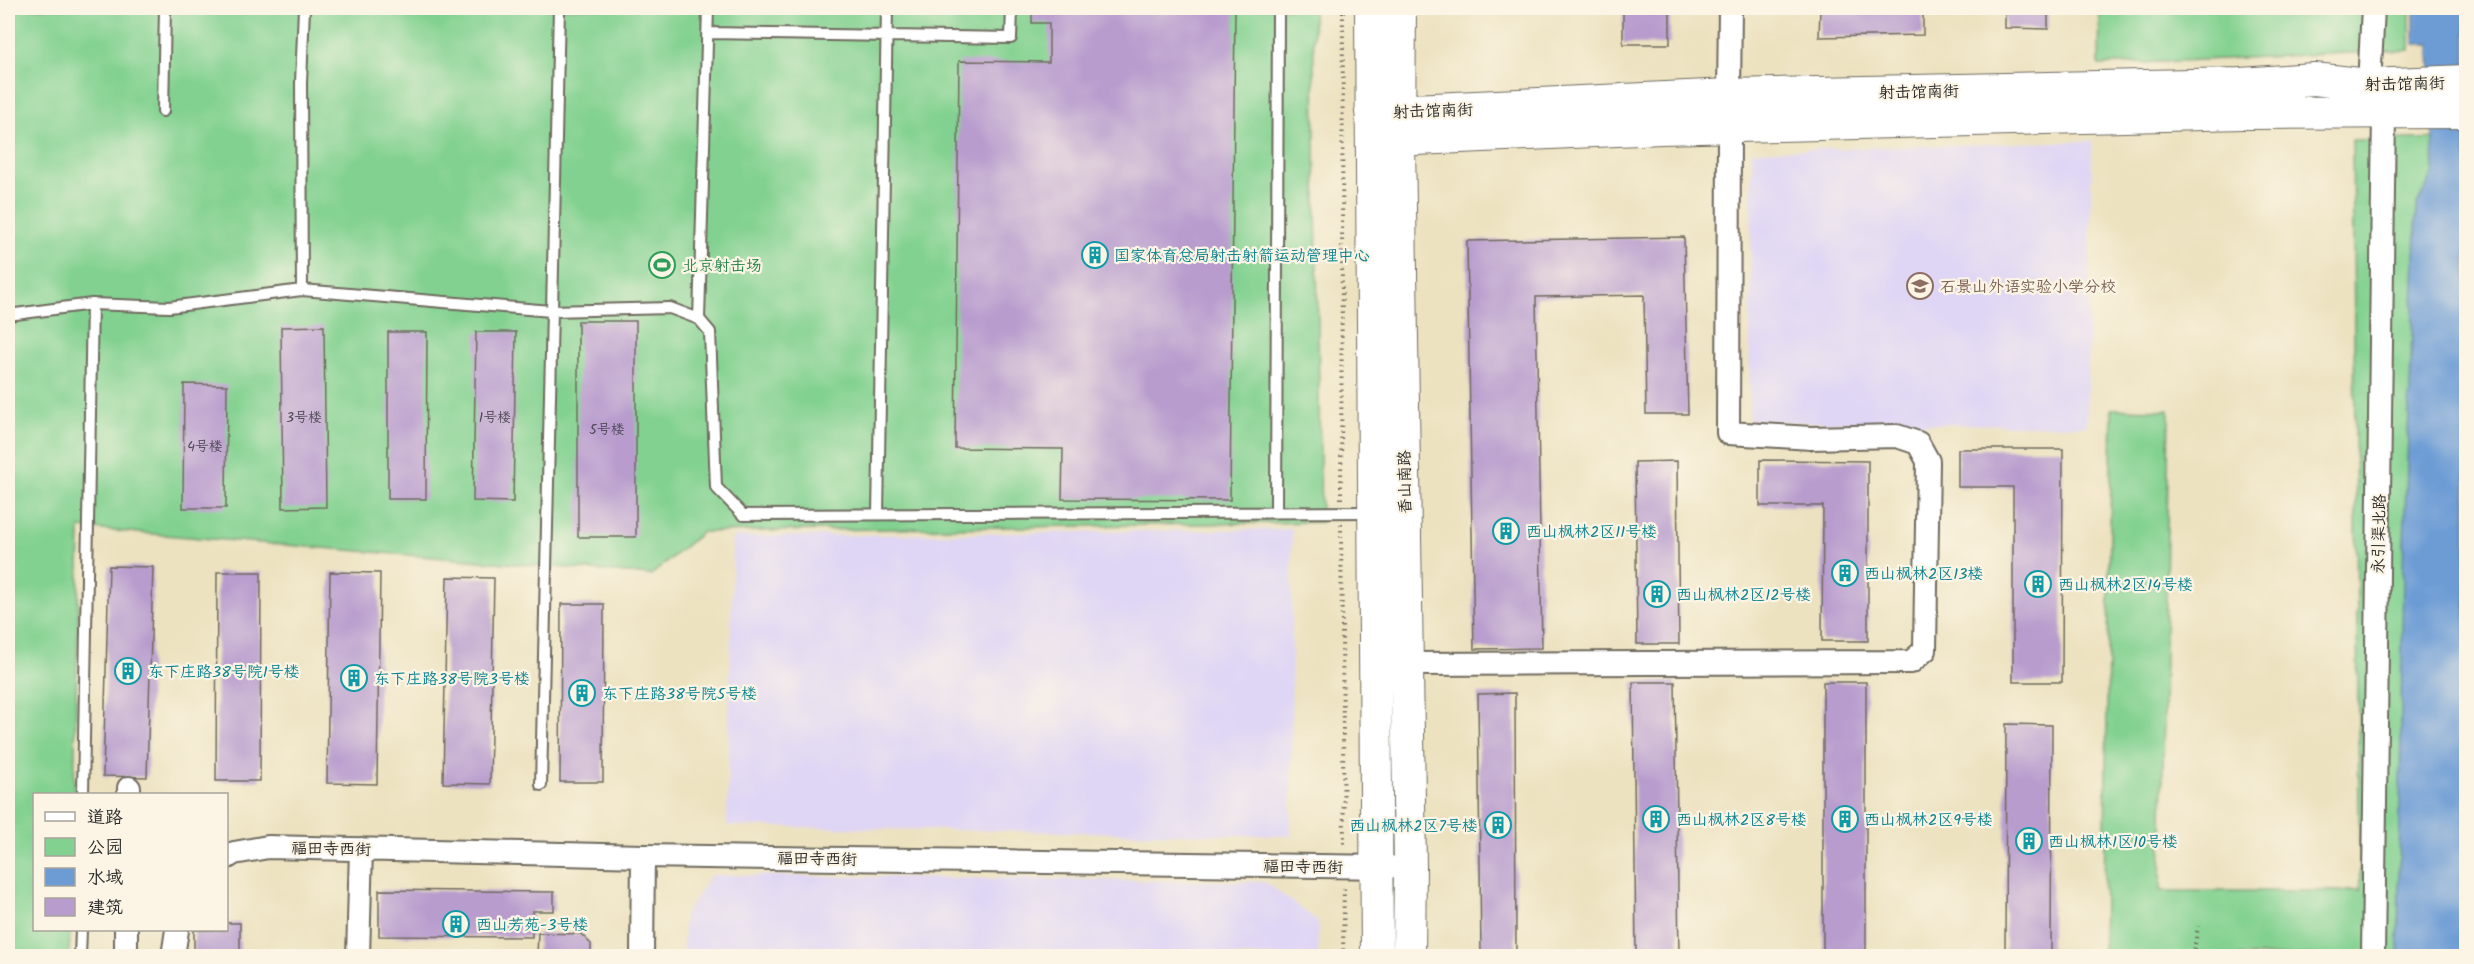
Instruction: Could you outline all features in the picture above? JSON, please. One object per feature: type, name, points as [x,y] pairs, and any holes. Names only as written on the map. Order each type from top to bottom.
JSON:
[{"type":"main road","name":"香山南路","points":[[1371,8],[1385,126],[1407,664],[1410,866],[1408,957]]},
{"type":"main road","name":"香山南路","points":[[1377,957],[1374,512],[1385,126],[1400,8]]},
{"type":"main road","name":"射击馆南街","points":[[1385,126],[1729,95],[2240,84],[2314,80],[2369,85],[2466,112]]},
{"type":"main road","name":"射击馆南街","points":[[1385,126],[1730,126],[2243,113],[2384,112],[2466,81]]},
{"type":"street","points":[[1729,95],[1730,8]]},
{"type":"street","points":[[2369,85],[2373,8]]},
{"type":"street","name":"永引渠北路","points":[[2373,957],[2384,112]]},
{"type":"street","points":[[1407,664],[1911,662],[1925,650],[1928,461],[1918,443],[1897,436],[1811,438],[1728,433],[1730,126]]},
{"type":"street","name":"福田寺西街","points":[[228,857],[234,853],[268,847],[644,856],[1410,866]]},
{"type":"street","points":[[358,957],[361,849]]},
{"type":"street","points":[[642,957],[644,856]]},
{"type":"street","points":[[126,931],[126,957]]},
{"type":"street","points":[[173,957],[177,931]]},
{"type":"lane","points":[[163,111],[165,8]]},
{"type":"lane","points":[[302,290],[301,83],[304,8]]},
{"type":"lane","points":[[541,785],[559,8]]},
{"type":"lane","points":[[699,319],[708,8]]},
{"type":"lane","points":[[878,514],[887,8]]},
{"type":"lane","points":[[707,33],[1011,38],[1012,8]]},
{"type":"lane","points":[[1276,512],[1278,8]]},
{"type":"lane","points":[[8,315],[92,304],[169,307],[302,290],[551,311],[669,308],[699,319],[710,332],[716,487],[743,515],[1374,512]]},
{"type":"lane","points":[[83,793],[92,304]]},
{"type":"lane","points":[[80,957],[81,931]]},
{"type":"path","points":[[1343,8],[1341,513],[1343,957]]},
{"type":"path","points":[[2193,957],[2198,926]]},
{"type":"shaded area","name":"石景山外语实验小学分校","points":[[2092,141],[2087,426],[1749,421],[1752,151]]},
{"type":"shaded area","points":[[1292,529],[1291,836],[727,826],[733,537]]},
{"type":"shaded area","points":[[711,875],[1265,882],[1318,921],[1318,956],[683,956],[684,916]]},
{"type":"green space","name":"北京射击场","points":[[8,8],[1313,8],[1321,522],[702,532],[651,575],[80,528],[74,793],[33,793],[33,931],[70,931],[69,956],[8,956]]},
{"type":"green space","points":[[2100,8],[2410,8],[2410,50],[2099,65]]},
{"type":"green space","points":[[2466,138],[2466,956],[2103,956],[2112,409],[2169,410],[2161,891],[2360,891],[2352,140]]},
{"type":"water","points":[[2414,8],[2466,8],[2466,956],[2398,956],[2403,567],[2417,205],[2434,172],[2430,44],[2414,44]]},
{"type":"building","name":"国家体育总局射击射箭运动管理中心","points":[[1032,8],[1235,8],[1230,500],[1062,499],[1063,449],[955,448],[959,61],[1049,62],[1049,23],[1032,23]]},
{"type":"building","points":[[1452,8],[1537,8],[1537,11],[1452,13]]},
{"type":"building","points":[[1623,8],[1670,8],[1670,44],[1623,44]]},
{"type":"building","points":[[1820,8],[1923,8],[1923,35],[1819,37]]},
{"type":"building","points":[[2005,8],[2048,8],[2048,29],[2005,28]]},
{"type":"building","name":"西山枫林2区11号楼","points":[[1684,237],[1688,414],[1646,414],[1644,295],[1536,297],[1542,648],[1474,649],[1467,241]]},
{"type":"building","points":[[578,321],[636,321],[636,537],[578,537]]},
{"type":"building","points":[[324,326],[326,507],[283,508],[281,327]]},
{"type":"building","points":[[388,332],[427,332],[426,499],[388,499]]},
{"type":"building","points":[[476,332],[516,332],[513,502],[473,501]]},
{"type":"building","points":[[184,384],[227,385],[226,508],[183,508]]},
{"type":"building","name":"西山枫林2区14号楼","points":[[1958,449],[2063,449],[2062,682],[2013,682],[2013,487],[1958,487]]},
{"type":"building","name":"西山枫林2区13楼","points":[[1760,460],[1868,461],[1868,641],[1822,641],[1823,506],[1760,506]]},
{"type":"building","name":"西山枫林2区12号楼","points":[[1677,461],[1679,644],[1637,644],[1635,462]]},
{"type":"building","name":"东下庄路38号院1号楼","points":[[109,566],[153,567],[147,777],[103,776]]},
{"type":"building","points":[[217,572],[261,572],[260,781],[216,781]]},
{"type":"building","name":"东下庄路38号院3号楼","points":[[330,572],[380,573],[377,784],[327,783]]},
{"type":"building","points":[[447,577],[494,578],[490,784],[443,783]]},
{"type":"building","name":"东下庄路38号院5号楼","points":[[561,604],[604,604],[603,782],[560,782]]},
{"type":"building","name":"西山枫林2区8号楼","points":[[1633,682],[1675,682],[1679,956],[1636,956]]},
{"type":"building","name":"西山枫林2区9号楼","points":[[1823,682],[1866,682],[1866,956],[1823,956]]},
{"type":"building","name":"西山枫林2区7号楼","points":[[1515,693],[1516,956],[1481,956],[1478,694]]},
{"type":"building","name":"西山枫林1区10号楼","points":[[2006,724],[2052,725],[2051,956],[2005,956]]},
{"type":"building","name":"西山芳苑-3号楼","points":[[379,890],[554,892],[554,911],[532,911],[532,937],[379,936]]},
{"type":"building","points":[[228,923],[240,923],[240,956],[194,956],[194,931],[228,931]]},
{"type":"building","points":[[538,933],[581,934],[591,944],[591,956],[537,956]]},
{"type":"place","name":"国家体育总局射击射箭运动管理中心","points":[[1095,255]]},
{"type":"place","name":"北京射击场","points":[[662,265]]},
{"type":"place","name":"石景山外语实验小学分校","points":[[1920,286]]},
{"type":"place","name":"西山枫林2区11号楼","points":[[1506,531]]},
{"type":"place","name":"西山枫林2区13楼","points":[[1845,573]]},
{"type":"place","name":"西山枫林2区14号楼","points":[[2038,584]]},
{"type":"place","name":"西山枫林2区12号楼","points":[[1657,594]]},
{"type":"place","name":"东下庄路38号院1号楼","points":[[128,671]]},
{"type":"place","name":"东下庄路38号院3号楼","points":[[354,678]]},
{"type":"place","name":"东下庄路38号院5号楼","points":[[582,693]]},
{"type":"place","name":"西山枫林2区8号楼","points":[[1656,819]]},
{"type":"place","name":"西山枫林2区9号楼","points":[[1845,819]]},
{"type":"place","name":"西山枫林2区7号楼","points":[[1498,825]]},
{"type":"place","name":"西山枫林1区10号楼","points":[[2029,841]]},
{"type":"place","name":"西山芳苑-3号楼","points":[[456,924]]}]
